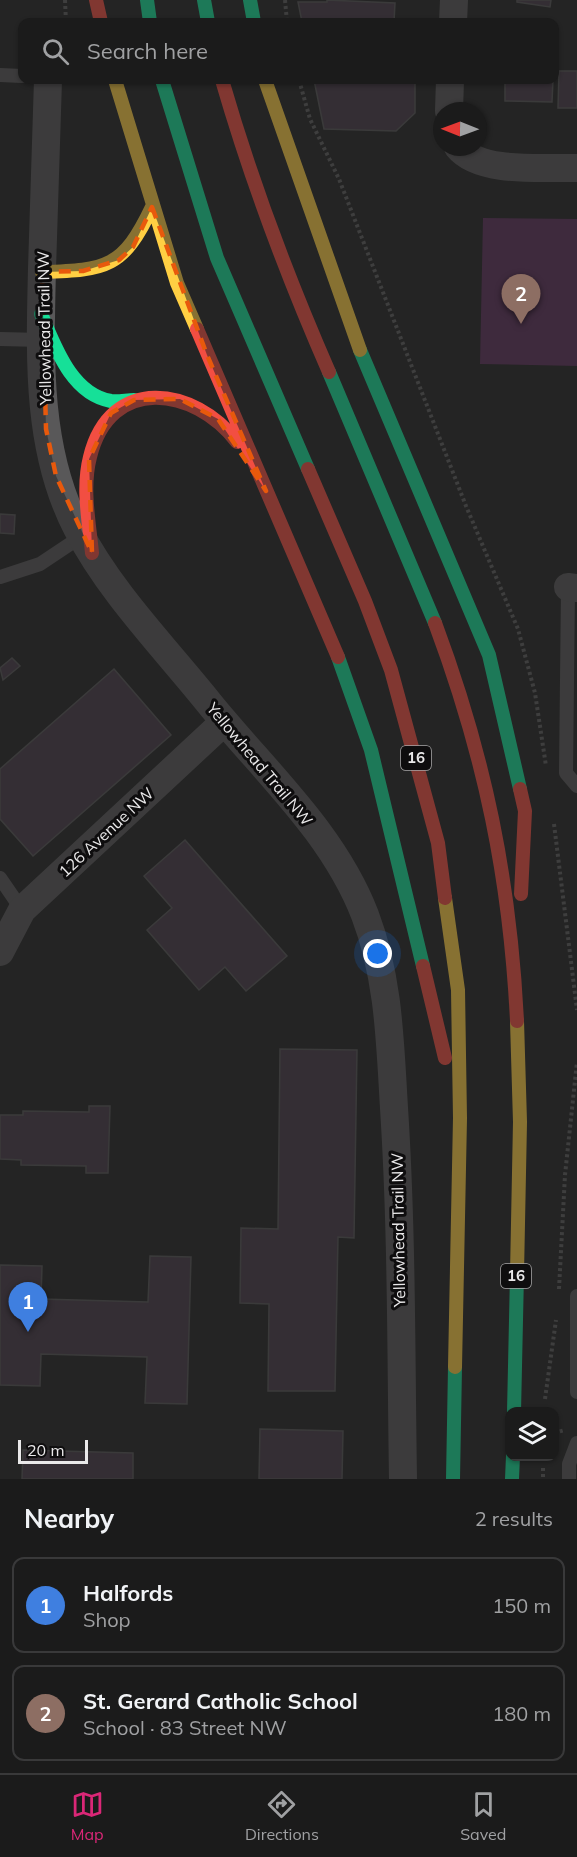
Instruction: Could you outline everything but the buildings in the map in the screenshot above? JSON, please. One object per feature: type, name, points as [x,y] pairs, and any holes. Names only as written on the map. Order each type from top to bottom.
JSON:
[{"type":"highway","points":[[96,0],[100,18]]},
{"type":"highway","points":[[147,0],[149,18]]},
{"type":"highway","points":[[204,0],[207,18]]},
{"type":"highway","points":[[249,0],[253,18]]},
{"type":"highway","points":[[260,0],[261,18]]},
{"type":"highway","points":[[116,84],[177,283],[333,642],[371,750],[460,1118]]},
{"type":"highway","name":"16","points":[[163,84],[217,258],[365,601],[391,670],[416,754],[438,843],[458,990],[460,1118],[453,1479]]},
{"type":"highway","name":"16","points":[[223,84],[274,243],[416,571],[472,732],[498,835],[516,986],[519,1113],[514,1407]]},
{"type":"highway","points":[[266,84],[278,123],[369,375],[489,655],[525,811],[516,986]]},
{"type":"highway","points":[[42,272],[83,271],[119,260],[133,247],[152,207]]},
{"type":"highway","points":[[41,327],[73,377],[99,396],[110,400],[134,400],[159,396],[180,399],[200,407],[218,419],[228,429],[266,491]]},
{"type":"highway","points":[[87,545],[89,459],[95,441],[111,413],[134,400]]},
{"type":"highway","points":[[512,1479],[513,1461]]},
{"type":"street","points":[[453,18],[454,0]]},
{"type":"street","name":"Yellowhead Trail NW","points":[[48,84],[41,327],[46,429],[56,476],[87,545],[102,569],[225,722],[308,819],[344,868],[364,912],[380,959],[387,1008],[397,1161],[404,1479]]},
{"type":"street","points":[[449,102],[450,84]]},
{"type":"street","points":[[475,156],[518,166],[577,168]]},
{"type":"street","name":"126 Avenue NW","points":[[0,952],[22,910],[225,722]]},
{"type":"lane","points":[[0,75],[18,76]]},
{"type":"lane","points":[[0,339],[41,327]]},
{"type":"lane","points":[[0,577],[87,545]]},
{"type":"lane","points":[[572,587],[566,773],[577,786]]},
{"type":"lane","points":[[0,878],[22,910]]},
{"type":"lane","points":[[577,1296],[577,1392]]},
{"type":"lane","points":[[569,1479],[569,1464],[577,1443]]},
{"type":"path","points":[[65,0],[66,18]]},
{"type":"path","points":[[285,0],[286,18]]},
{"type":"path","points":[[558,1299],[565,1174],[577,1062]]},
{"type":"path","points":[[544,1402],[557,1315]]},
{"type":"highlighted area","points":[[152,207],[207,355],[266,491],[218,419],[180,399],[134,400],[111,413],[89,459],[92,553],[56,476],[46,429],[42,272],[83,271],[119,260],[133,247]]},
{"type":"shaded area","points":[[483,218],[577,219],[577,366],[480,364]]},
{"type":"traffic: fast","points":[[147,0],[149,18]]},
{"type":"traffic: fast","points":[[204,0],[207,18]]},
{"type":"traffic: fast","points":[[250,0],[253,18]]},
{"type":"traffic: fast","points":[[163,84],[217,258],[308,469]]},
{"type":"traffic: fast","points":[[41,314],[66,367],[85,389],[97,397],[111,401],[134,400]]},
{"type":"traffic: fast","points":[[360,350],[489,655],[520,789]]},
{"type":"traffic: fast","points":[[329,372],[435,623]]},
{"type":"traffic: fast","points":[[338,657],[371,750],[423,966]]},
{"type":"traffic: fast","points":[[514,1407],[517,1274]]},
{"type":"traffic: fast","points":[[453,1479],[455,1367]]},
{"type":"traffic: fast","points":[[512,1479],[513,1461]]},
{"type":"traffic: slow","points":[[116,84],[177,283],[197,329]]},
{"type":"traffic: slow","points":[[266,84],[360,350]]},
{"type":"traffic: slow","points":[[42,272],[83,270],[110,262],[132,243],[152,207]]},
{"type":"traffic: slow","points":[[445,898],[458,990],[460,1118],[455,1367]]},
{"type":"traffic: slow","points":[[517,1021],[520,1122],[517,1274]]},
{"type":"traffic: jam","points":[[96,0],[100,18]]},
{"type":"traffic: jam","points":[[223,84],[271,228],[329,372]]},
{"type":"traffic: jam","points":[[197,329],[338,657]]},
{"type":"traffic: jam","points":[[92,553],[87,505],[88,469],[100,431],[115,412],[134,401],[155,398],[177,401],[199,409],[219,423],[237,442]]},
{"type":"traffic: jam","points":[[308,469],[365,601],[391,670],[438,843],[445,898]]},
{"type":"traffic: jam","points":[[435,623],[468,722],[492,819],[508,918],[517,1021]]},
{"type":"traffic: jam","points":[[520,789],[525,811],[521,894]]},
{"type":"traffic: jam","points":[[423,966],[445,1058]]},
{"type":"place","name":"St. Gerard Catholic School","points":[[521,324]]},
{"type":"place","name":"Halfords","points":[[28,1332]]}]
